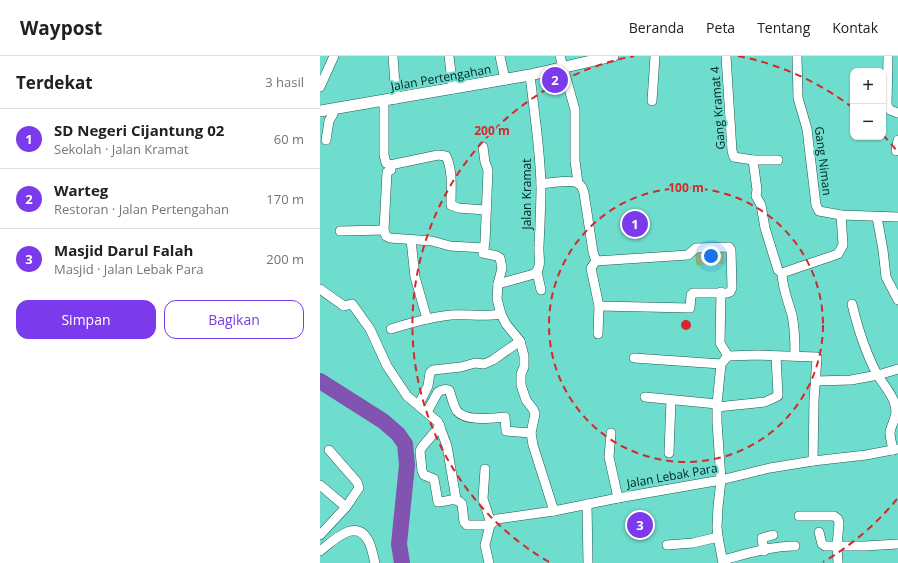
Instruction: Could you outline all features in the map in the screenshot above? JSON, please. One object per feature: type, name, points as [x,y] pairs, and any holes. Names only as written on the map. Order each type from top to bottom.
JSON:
[{"type":"street","points":[[320,87],[334,56]]},
{"type":"street","points":[[393,56],[396,99]]},
{"type":"street","points":[[449,56],[453,89]]},
{"type":"street","points":[[500,56],[504,80]]},
{"type":"street","points":[[560,56],[574,102],[575,161],[578,183],[584,192],[593,252],[596,261]]},
{"type":"street","name":"Jalan Pertengahan","points":[[320,111],[504,80],[563,68],[596,58],[613,56]]},
{"type":"street","points":[[652,101],[655,56]]},
{"type":"street","name":"Gang Kramat 4","points":[[726,56],[732,151],[734,157],[753,160]]},
{"type":"street","name":"Gang Niman","points":[[798,56],[798,98],[808,129],[817,209],[821,213],[841,215],[898,217]]},
{"type":"street","points":[[888,56],[887,104],[890,110],[898,113]]},
{"type":"street","name":"Jalan Kramat","points":[[530,75],[541,184],[541,218],[538,250],[539,266],[537,272],[541,290]]},
{"type":"street","points":[[384,101],[384,155],[386,163],[390,164],[438,155],[446,156],[450,171],[451,205],[458,208],[485,210]]},
{"type":"street","points":[[326,140],[329,121],[333,114],[332,110]]},
{"type":"street","points":[[896,151],[898,140]]},
{"type":"street","points":[[483,147],[485,162],[488,170],[485,210],[486,233],[482,252],[484,254],[497,256],[500,258],[502,268],[498,284],[497,299],[500,314],[520,341],[524,356],[521,385],[526,400],[535,414],[531,433],[533,445],[554,511]]},
{"type":"street","points":[[778,160],[753,160],[757,190],[756,196],[761,204],[770,249],[778,270],[782,273],[782,280],[792,315],[795,356]]},
{"type":"street","points":[[390,164],[391,170],[387,172],[384,230],[386,236],[390,238],[432,241],[460,247],[484,248]]},
{"type":"street","points":[[541,184],[567,182],[578,183]]},
{"type":"street","points":[[782,273],[838,254],[843,245],[841,215]]},
{"type":"street","points":[[877,217],[886,277],[898,300]]},
{"type":"street","points":[[340,231],[384,230]]},
{"type":"street","points":[[411,240],[415,277],[427,319]]},
{"type":"street","points":[[596,261],[688,255],[696,248],[729,247],[731,250],[732,288],[730,292],[693,292],[691,295],[690,308],[599,306]]},
{"type":"street","points":[[596,261],[591,268],[599,306],[598,334]]},
{"type":"street","points":[[498,284],[537,272]]},
{"type":"street","points":[[320,289],[344,306],[352,304],[370,329],[384,360],[407,396],[419,404],[438,422],[440,426],[448,446],[456,499],[438,502],[434,479],[424,475],[422,471],[420,451],[440,426]]},
{"type":"street","points":[[721,292],[720,343],[728,356]]},
{"type":"street","points":[[852,304],[858,330],[878,375],[893,399],[896,419],[890,431],[890,439],[896,450]]},
{"type":"street","points":[[391,328],[451,315],[481,316],[500,314]]},
{"type":"street","points":[[419,404],[428,386],[430,373],[433,370],[461,367],[475,363],[484,364],[493,360],[520,341]]},
{"type":"street","points":[[795,546],[749,553],[723,561],[718,537],[718,507],[722,480],[717,406],[721,364],[728,356],[817,357],[814,400],[813,461]]},
{"type":"street","points":[[644,397],[717,406],[764,402],[778,396],[776,356]]},
{"type":"street","points":[[634,358],[721,364]]},
{"type":"street","points":[[816,381],[851,380],[878,375],[898,369]]},
{"type":"street","points":[[427,412],[438,392],[440,390],[449,390],[453,403],[458,412],[464,417],[505,417],[506,431],[531,433]]},
{"type":"street","points":[[669,453],[671,400]]},
{"type":"street","points":[[611,433],[609,457],[618,498]]},
{"type":"street","points":[[320,535],[346,507],[358,490],[358,485],[329,450]]},
{"type":"street","name":"Jalan Lebak Para","points":[[456,499],[462,504],[464,522],[467,525],[490,524],[497,520],[722,480],[770,468],[896,450]]},
{"type":"street","points":[[485,469],[483,499],[490,524],[485,545],[489,563]]},
{"type":"street","points":[[320,485],[346,507]]},
{"type":"street","points":[[587,504],[588,563]]},
{"type":"street","points":[[799,516],[837,517],[839,523],[837,546],[838,563]]},
{"type":"street","points":[[320,551],[343,532],[352,530],[365,536],[369,542],[375,563]]},
{"type":"street","points":[[819,532],[823,546],[898,544]]},
{"type":"street","points":[[764,551],[762,539],[772,535]]},
{"type":"street","points":[[667,545],[693,543],[718,537]]},
{"type":"green space","points":[[724,250],[724,264],[696,265],[696,251]]},
{"type":"waterway","points":[[320,381],[383,421],[398,434],[405,444],[407,465],[399,544],[402,563]]},
{"type":"place","name":"Warteg","points":[[555,80]]},
{"type":"place","name":"SD Negeri Cijantung 02","points":[[635,224]]},
{"type":"place","name":"Masjid Darul Falah","points":[[640,525]]}]
